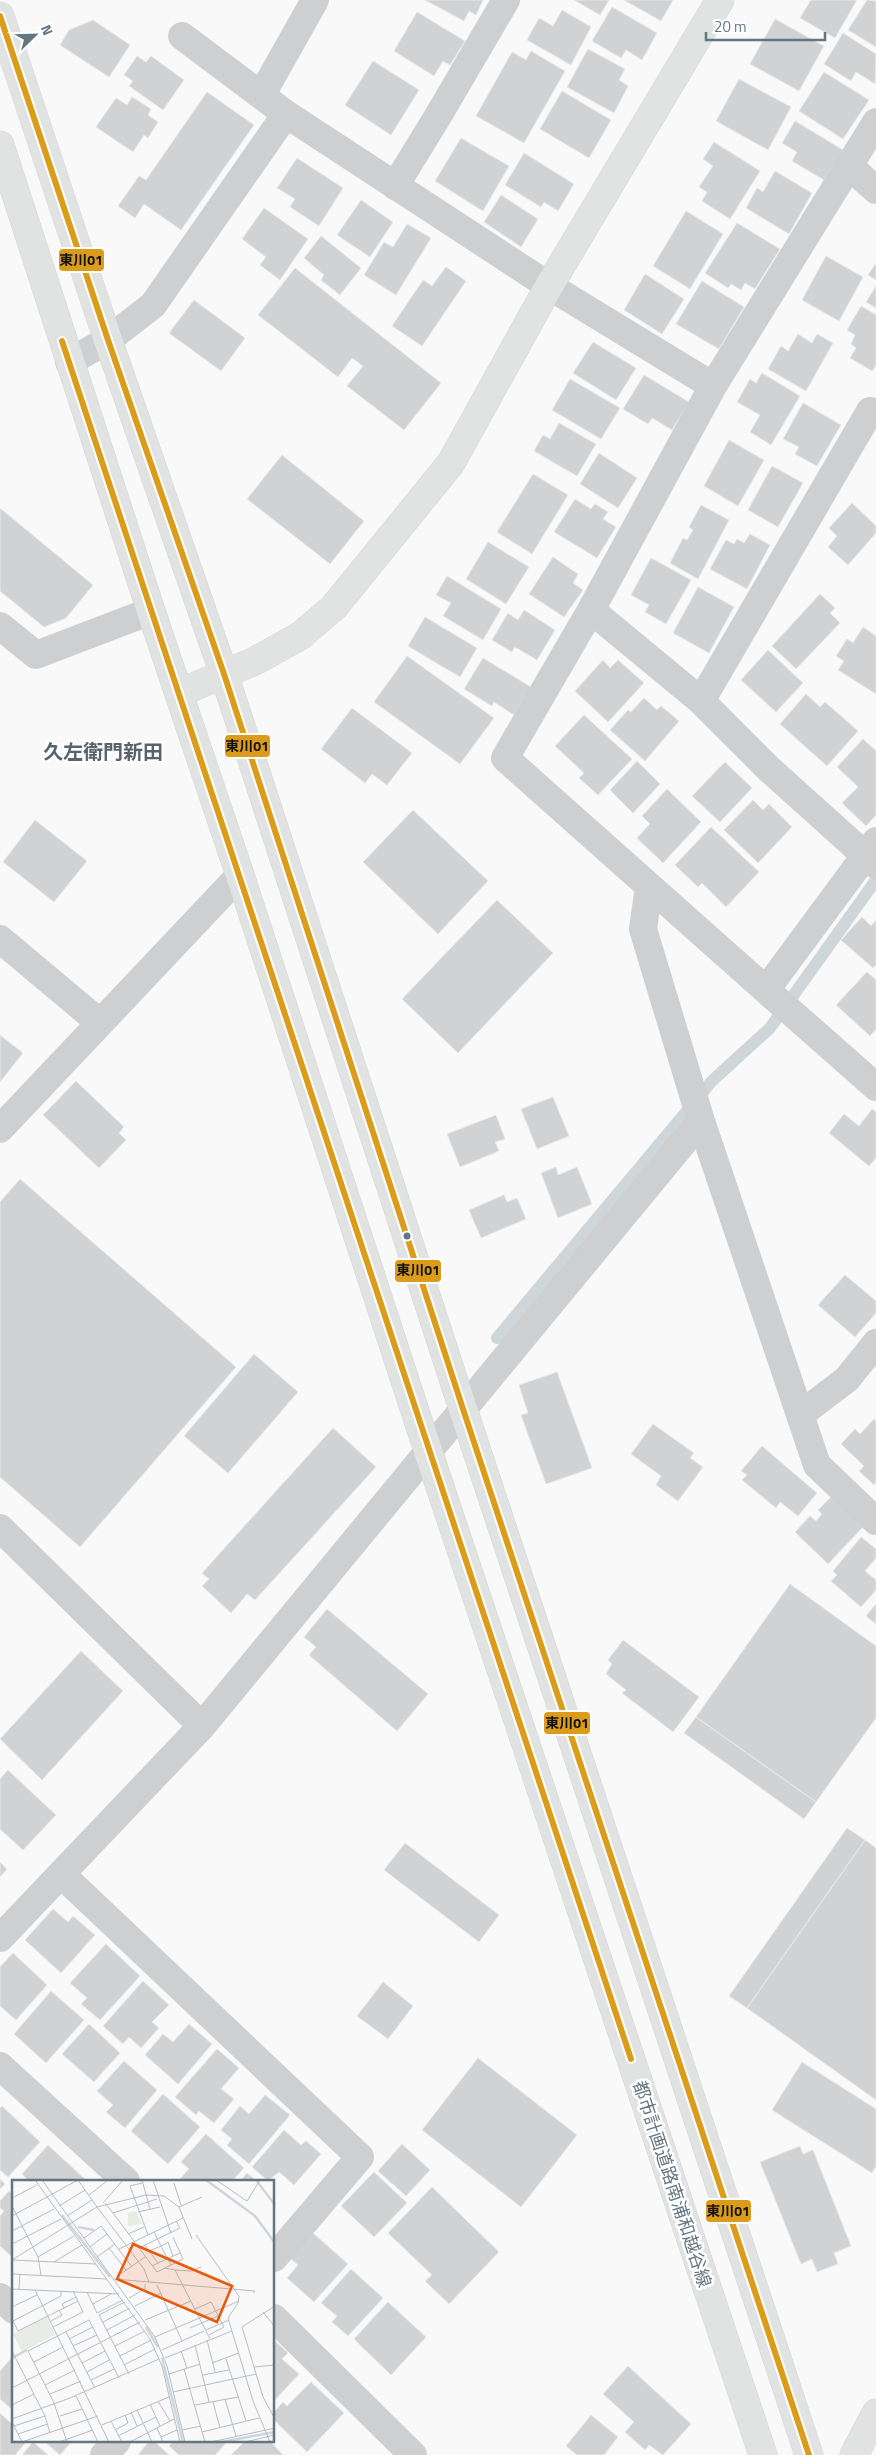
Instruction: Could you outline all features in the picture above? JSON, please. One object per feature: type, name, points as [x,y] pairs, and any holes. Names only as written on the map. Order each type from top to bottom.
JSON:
[{"type":"street","points":[[262,94],[315,0]]},
{"type":"street","points":[[395,186],[506,0]]},
{"type":"street","points":[[179,693],[254,662],[300,636],[334,607],[451,463],[548,286],[720,0]]},
{"type":"street","points":[[0,16],[108,340],[224,674],[463,1410],[809,2455]]},
{"type":"street","points":[[182,36],[262,94],[286,114],[395,186],[548,286],[713,386]]},
{"type":"street","points":[[69,362],[108,340],[153,305],[286,114]]},
{"type":"street","points":[[876,122],[713,386],[591,610],[505,758],[876,1087]]},
{"type":"street","name":"都市計画道路南浦和越谷線","points":[[0,145],[69,362],[429,1454],[763,2455]]},
{"type":"street","points":[[848,165],[876,190]]},
{"type":"street","points":[[701,701],[874,410]]},
{"type":"street","points":[[591,610],[701,701],[768,769],[872,853],[766,990]]},
{"type":"street","points":[[0,626],[36,655],[151,612]]},
{"type":"street","points":[[0,1129],[99,1022],[240,876]]},
{"type":"street","points":[[649,886],[643,929],[701,1121],[817,1465],[876,1521]]},
{"type":"street","points":[[0,938],[99,1022]]},
{"type":"street","points":[[0,1938],[202,1726],[429,1454],[463,1410],[701,1121]]},
{"type":"street","points":[[800,1415],[846,1379],[876,1343]]},
{"type":"street","points":[[0,1528],[202,1726]]},
{"type":"street","points":[[61,1874],[360,2157],[275,2257]]},
{"type":"street","points":[[0,2066],[125,2180]]},
{"type":"street","points":[[0,2297],[12,2308]]},
{"type":"street","points":[[275,2319],[413,2455]]},
{"type":"street","points":[[854,2455],[876,2413]]},
{"type":"street","points":[[104,2455],[116,2442]]},
{"type":"building","points":[[425,0],[483,0],[476,15],[469,11],[464,21]]},
{"type":"building","points":[[574,0],[609,0],[600,15]]},
{"type":"building","points":[[624,0],[673,0],[661,21]]},
{"type":"building","points":[[811,0],[857,0],[835,38],[800,18]]},
{"type":"building","points":[[867,0],[876,1],[876,47],[848,30]]},
{"type":"building","points":[[612,7],[657,33],[642,60],[626,50],[621,58],[592,41]]},
{"type":"building","points":[[562,10],[591,27],[571,65],[527,40],[539,18],[553,26]]},
{"type":"building","points":[[417,12],[465,41],[450,65],[443,61],[434,76],[394,51]]},
{"type":"building","points":[[775,19],[824,46],[799,91],[750,64]]},
{"type":"building","points":[[93,20],[130,45],[109,77],[60,45],[69,30]]},
{"type":"building","points":[[843,33],[876,54],[875,84],[856,72],[851,81],[824,64]]},
{"type":"building","points":[[588,49],[625,69],[619,80],[628,86],[614,113],[567,87]]},
{"type":"building","points":[[531,51],[565,71],[524,143],[476,116],[512,52],[526,60]]},
{"type":"building","points":[[137,56],[146,62],[151,56],[184,80],[163,110],[129,86],[133,81],[124,75]]},
{"type":"building","points":[[373,61],[419,90],[391,135],[345,105]]},
{"type":"building","points":[[824,72],[869,100],[843,139],[799,111]]},
{"type":"building","points":[[739,79],[791,107],[768,150],[716,121]]},
{"type":"building","points":[[562,91],[611,120],[589,158],[540,129]]},
{"type":"building","points":[[207,92],[254,125],[181,230],[144,204],[135,218],[118,206],[139,176],[146,180]]},
{"type":"building","points":[[132,97],[151,109],[148,115],[158,122],[148,138],[144,135],[133,152],[96,127],[116,98],[127,105]]},
{"type":"building","points":[[795,121],[843,150],[824,180],[792,161],[797,152],[782,143]]},
{"type":"building","points":[[461,138],[509,166],[483,211],[435,181]]},
{"type":"building","points":[[714,142],[760,171],[730,219],[702,201],[707,192],[699,187],[713,166],[703,159]]},
{"type":"building","points":[[524,153],[574,184],[558,211],[544,202],[541,207],[505,185]]},
{"type":"building","points":[[297,158],[343,188],[319,226],[290,207],[295,199],[277,188]]},
{"type":"building","points":[[775,171],[812,193],[789,234],[746,208],[757,188],[763,192]]},
{"type":"building","points":[[501,195],[538,219],[521,247],[484,222]]},
{"type":"building","points":[[361,200],[393,222],[370,257],[337,235]]},
{"type":"building","points":[[264,208],[308,239],[280,280],[260,265],[266,257],[242,239]]},
{"type":"building","points":[[686,211],[723,234],[690,289],[653,266]]},
{"type":"building","points":[[737,223],[780,249],[755,289],[745,283],[741,290],[731,284],[728,288],[705,273]]},
{"type":"building","points":[[407,224],[431,238],[396,295],[364,275],[384,242],[393,247]]},
{"type":"building","points":[[321,236],[361,268],[340,295],[321,280],[324,275],[304,258]]},
{"type":"building","points":[[826,256],[863,277],[839,321],[802,300]]},
{"type":"building","points":[[876,263],[876,280],[868,275]]},
{"type":"building","points":[[446,267],[466,281],[422,346],[392,326],[423,280],[432,286]]},
{"type":"building","points":[[295,268],[441,383],[404,430],[347,386],[363,366],[352,358],[338,377],[258,315]]},
{"type":"building","points":[[645,274],[684,299],[662,334],[624,310]]},
{"type":"building","points":[[702,281],[744,307],[719,349],[676,324]]},
{"type":"building","points":[[876,286],[876,308],[866,302]]},
{"type":"building","points":[[194,300],[245,338],[221,371],[169,333]]},
{"type":"building","points":[[861,306],[876,315],[876,365],[872,371],[850,358],[856,348],[851,344],[855,335],[847,330]]},
{"type":"building","points":[[798,334],[812,343],[817,334],[833,343],[806,391],[768,369],[781,346],[788,351]]},
{"type":"building","points":[[593,342],[636,368],[616,400],[573,373]]},
{"type":"building","points":[[762,373],[800,396],[771,445],[750,432],[760,415],[737,402],[750,379],[756,383]]},
{"type":"building","points":[[644,375],[689,402],[672,430],[652,418],[648,424],[623,409]]},
{"type":"building","points":[[570,379],[620,408],[601,439],[552,410]]},
{"type":"building","points":[[803,403],[841,425],[817,466],[795,454],[799,447],[783,439]]},
{"type":"building","points":[[559,423],[596,444],[577,476],[534,451],[543,435],[550,439]]},
{"type":"building","points":[[729,440],[764,460],[738,506],[704,486]]},
{"type":"building","points":[[599,453],[637,478],[618,508],[580,484]]},
{"type":"building","points":[[282,455],[364,521],[330,564],[247,499]]},
{"type":"building","points":[[772,466],[803,483],[778,527],[748,510]]},
{"type":"building","points":[[533,474],[568,495],[532,554],[497,532]]},
{"type":"building","points":[[575,499],[591,509],[595,504],[608,512],[603,519],[616,527],[597,558],[554,532]]},
{"type":"building","points":[[852,503],[876,526],[876,533],[848,565],[828,547],[837,536],[829,528]]},
{"type":"building","points":[[701,505],[729,520],[698,579],[670,563],[683,538],[687,540],[693,530],[689,527]]},
{"type":"building","points":[[0,508],[93,585],[66,618],[44,627],[0,591]]},
{"type":"building","points":[[750,534],[770,545],[747,589],[710,569],[726,540],[734,544],[737,539],[744,543]]},
{"type":"building","points":[[488,542],[529,567],[506,604],[466,579]]},
{"type":"building","points":[[553,557],[578,574],[573,583],[583,590],[564,617],[529,594]]},
{"type":"building","points":[[651,558],[691,580],[666,624],[645,612],[649,605],[631,595]]},
{"type":"building","points":[[447,576],[501,609],[483,640],[443,616],[451,603],[436,595]]},
{"type":"building","points":[[698,587],[734,607],[709,653],[673,633]]},
{"type":"building","points":[[820,594],[835,608],[830,613],[840,623],[796,669],[772,646]]},
{"type":"building","points":[[524,610],[555,630],[537,660],[515,647],[512,652],[492,640],[508,613],[518,620]]},
{"type":"building","points":[[425,617],[477,648],[460,677],[408,646]]},
{"type":"building","points":[[863,627],[876,636],[876,694],[838,670],[844,661],[836,656],[847,639],[853,643]]},
{"type":"building","points":[[768,650],[803,683],[776,712],[741,680]]},
{"type":"building","points":[[407,656],[494,718],[460,764],[374,702]]},
{"type":"building","points":[[483,658],[531,687],[514,715],[494,702],[492,706],[464,689]]},
{"type":"building","points":[[603,660],[610,668],[618,660],[644,683],[608,722],[575,691]]},
{"type":"building","points":[[806,694],[820,707],[825,702],[858,731],[827,766],[780,724]]},
{"type":"building","points":[[644,698],[657,710],[661,706],[679,721],[645,761],[610,730],[628,710],[631,712]]},
{"type":"building","points":[[352,708],[412,753],[387,785],[372,774],[365,783],[321,749]]},
{"type":"building","points":[[584,715],[632,759],[598,795],[579,778],[584,773],[555,746]]},
{"type":"building","points":[[863,739],[876,751],[876,815],[866,826],[842,803],[858,787],[837,767]]},
{"type":"building","points":[[637,761],[660,784],[633,813],[610,790]]},
{"type":"building","points":[[725,762],[752,788],[720,822],[692,796]]},
{"type":"building","points":[[667,789],[701,822],[663,863],[637,838],[650,824],[642,816]]},
{"type":"building","points":[[753,800],[763,810],[769,804],[792,827],[758,863],[724,830]]},
{"type":"building","points":[[413,810],[488,881],[438,934],[363,862]]},
{"type":"building","points":[[35,820],[87,861],[54,902],[3,862]]},
{"type":"building","points":[[711,827],[759,872],[726,907],[702,883],[698,887],[675,865]]},
{"type":"building","points":[[497,900],[553,953],[458,1053],[402,999]]},
{"type":"building","points":[[862,917],[871,926],[876,920],[876,965],[873,968],[841,940]]},
{"type":"building","points":[[867,972],[876,980],[876,1029],[870,1036],[836,1005]]},
{"type":"building","points":[[0,1035],[23,1053],[0,1082]]},
{"type":"building","points":[[76,1081],[124,1127],[119,1133],[126,1140],[99,1168],[43,1115]]},
{"type":"building","points":[[553,1097],[569,1136],[537,1149],[521,1109]]},
{"type":"building","points":[[872,1109],[876,1112],[876,1158],[869,1166],[829,1133],[844,1114],[859,1126]]},
{"type":"building","points":[[496,1115],[505,1139],[495,1142],[499,1151],[460,1167],[447,1134]]},
{"type":"building","points":[[556,1167],[558,1175],[577,1167],[592,1204],[558,1218],[541,1173]]},
{"type":"building","points":[[20,1179],[236,1367],[80,1547],[0,1477],[0,1202]]},
{"type":"building","points":[[504,1195],[507,1202],[517,1198],[526,1219],[481,1238],[469,1210]]},
{"type":"building","points":[[845,1275],[876,1301],[876,1313],[855,1337],[818,1305]]},
{"type":"building","points":[[254,1354],[298,1392],[228,1473],[184,1436]]},
{"type":"building","points":[[557,1372],[592,1468],[546,1484],[521,1415],[528,1413],[519,1385]]},
{"type":"building","points":[[874,1419],[876,1421],[876,1482],[874,1485],[859,1471],[864,1466],[841,1444],[855,1429],[860,1434]]},
{"type":"building","points":[[653,1424],[694,1453],[690,1458],[703,1467],[678,1501],[656,1485],[661,1476],[631,1454]]},
{"type":"building","points":[[333,1428],[376,1467],[255,1600],[247,1594],[231,1613],[202,1586],[209,1579],[202,1573]]},
{"type":"building","points":[[762,1446],[817,1493],[798,1516],[780,1502],[776,1508],[742,1480],[747,1475],[741,1471]]},
{"type":"building","points":[[831,1497],[863,1527],[828,1564],[795,1532],[810,1516],[816,1521],[822,1514],[818,1510]]},
{"type":"building","points":[[861,1537],[876,1549],[876,1558],[865,1571],[876,1580],[876,1590],[861,1607],[831,1581],[837,1575],[833,1571]]},
{"type":"building","points":[[790,1584],[876,1646],[876,1718],[816,1802],[696,1717]]},
{"type":"building","points":[[876,1604],[876,1624],[866,1616]]},
{"type":"building","points":[[327,1609],[428,1694],[397,1731],[309,1655],[316,1647],[304,1637]]},
{"type":"building","points":[[623,1640],[699,1697],[673,1732],[622,1693],[626,1690],[606,1674],[612,1664],[608,1660]]},
{"type":"building","points":[[81,1651],[123,1691],[42,1780],[0,1739]]},
{"type":"building","points":[[696,1717],[816,1802],[804,1819],[684,1733]]},
{"type":"building","points":[[8,1770],[56,1815],[23,1850],[0,1829],[0,1779]]},
{"type":"building","points":[[847,1828],[865,1840],[747,2008],[729,1996]]},
{"type":"building","points":[[865,1840],[876,1848],[876,2100],[747,2008]]},
{"type":"building","points":[[405,1843],[499,1915],[479,1942],[384,1870]]},
{"type":"building","points":[[0,1862],[7,1869],[0,1877]]},
{"type":"building","points":[[53,1909],[68,1922],[73,1916],[95,1935],[61,1973],[25,1940]]},
{"type":"building","points":[[106,1944],[140,1976],[100,2020],[81,2004],[87,1998],[70,1983]]},
{"type":"building","points":[[13,1953],[47,1985],[16,2020],[0,2006],[0,1967]]},
{"type":"building","points":[[143,1981],[169,2005],[152,2022],[159,2028],[141,2048],[129,2037],[123,2044],[103,2026]]},
{"type":"building","points":[[383,1982],[413,2006],[388,2039],[357,2016]]},
{"type":"building","points":[[51,1991],[84,2020],[46,2063],[14,2034]]},
{"type":"building","points":[[89,2024],[120,2053],[94,2082],[62,2054]]},
{"type":"building","points":[[189,2024],[212,2044],[178,2084],[145,2055],[163,2034],[173,2042]]},
{"type":"building","points":[[217,2049],[239,2068],[221,2089],[234,2099],[214,2123],[199,2111],[196,2115],[175,2097]]},
{"type":"building","points":[[478,2058],[577,2135],[521,2207],[422,2130]]},
{"type":"building","points":[[124,2061],[157,2090],[125,2128],[106,2112],[113,2105],[97,2091]]},
{"type":"building","points":[[802,2062],[876,2109],[876,2166],[872,2173],[772,2110]]},
{"type":"building","points":[[163,2094],[200,2127],[168,2164],[131,2131]]},
{"type":"building","points":[[265,2095],[290,2115],[249,2164],[227,2145],[232,2139],[221,2130],[240,2106],[249,2114]]},
{"type":"building","points":[[2,2106],[40,2142],[8,2177],[0,2170],[0,2108]]},
{"type":"building","points":[[284,2130],[301,2145],[306,2141],[321,2154],[294,2185],[279,2172],[267,2180],[252,2167]]},
{"type":"building","points":[[206,2134],[244,2168],[233,2180],[179,2180],[189,2169],[181,2162]]},
{"type":"building","points":[[402,2144],[430,2170],[406,2196],[378,2171]]},
{"type":"building","points":[[48,2145],[86,2180],[28,2180],[22,2174]]},
{"type":"building","points":[[800,2146],[803,2154],[813,2150],[851,2246],[834,2253],[838,2264],[817,2272],[812,2259],[801,2264],[760,2162]]},
{"type":"building","points":[[374,2172],[407,2203],[374,2237],[341,2206]]},
{"type":"building","points":[[247,2173],[256,2180],[241,2180]]},
{"type":"building","points":[[0,2179],[5,2184],[0,2189]]},
{"type":"building","points":[[432,2187],[499,2252],[449,2304],[425,2281],[432,2275],[388,2233]]},
{"type":"building","points":[[9,2191],[12,2193],[12,2257],[0,2246],[0,2216],[4,2211],[0,2208],[0,2201]]},
{"type":"building","points":[[313,2233],[348,2264],[314,2302],[287,2278],[298,2265],[290,2258]]},
{"type":"building","points":[[351,2269],[383,2298],[348,2336],[332,2322],[337,2316],[321,2303]]},
{"type":"building","points":[[388,2302],[426,2337],[391,2375],[354,2339]]},
{"type":"building","points":[[275,2341],[288,2353],[282,2359],[299,2374],[275,2400]]},
{"type":"building","points":[[12,2357],[12,2409],[0,2399],[0,2371]]},
{"type":"building","points":[[628,2366],[691,2424],[663,2455],[649,2445],[645,2450],[625,2432],[634,2422],[603,2394]]},
{"type":"building","points":[[311,2382],[344,2413],[307,2452],[275,2421],[275,2411],[283,2402],[287,2406]]},
{"type":"building","points":[[0,2413],[12,2424],[12,2442],[26,2442],[15,2455],[0,2455]]},
{"type":"building","points":[[591,2415],[618,2437],[604,2455],[577,2455],[566,2446]]},
{"type":"building","points":[[33,2442],[48,2455],[22,2455]]},
{"type":"building","points":[[45,2442],[71,2442],[60,2455]]},
{"type":"building","points":[[148,2442],[155,2442],[169,2455],[138,2455]]},
{"type":"building","points":[[173,2442],[227,2442],[215,2455],[179,2455],[169,2446]]},
{"type":"building","points":[[244,2442],[271,2442],[283,2455],[231,2455]]},
{"type":"waterway","points":[[497,1338],[712,1081],[770,1028],[876,880]]},
{"type":"transit line","name":"東川01","points":[[0,16],[108,340],[224,674],[463,1409],[809,2455]]},
{"type":"transit line","name":"東川01","points":[[62,341],[631,2059]]},
{"type":"district","name":"久左衛門新田","points":[[103,752]]}]
